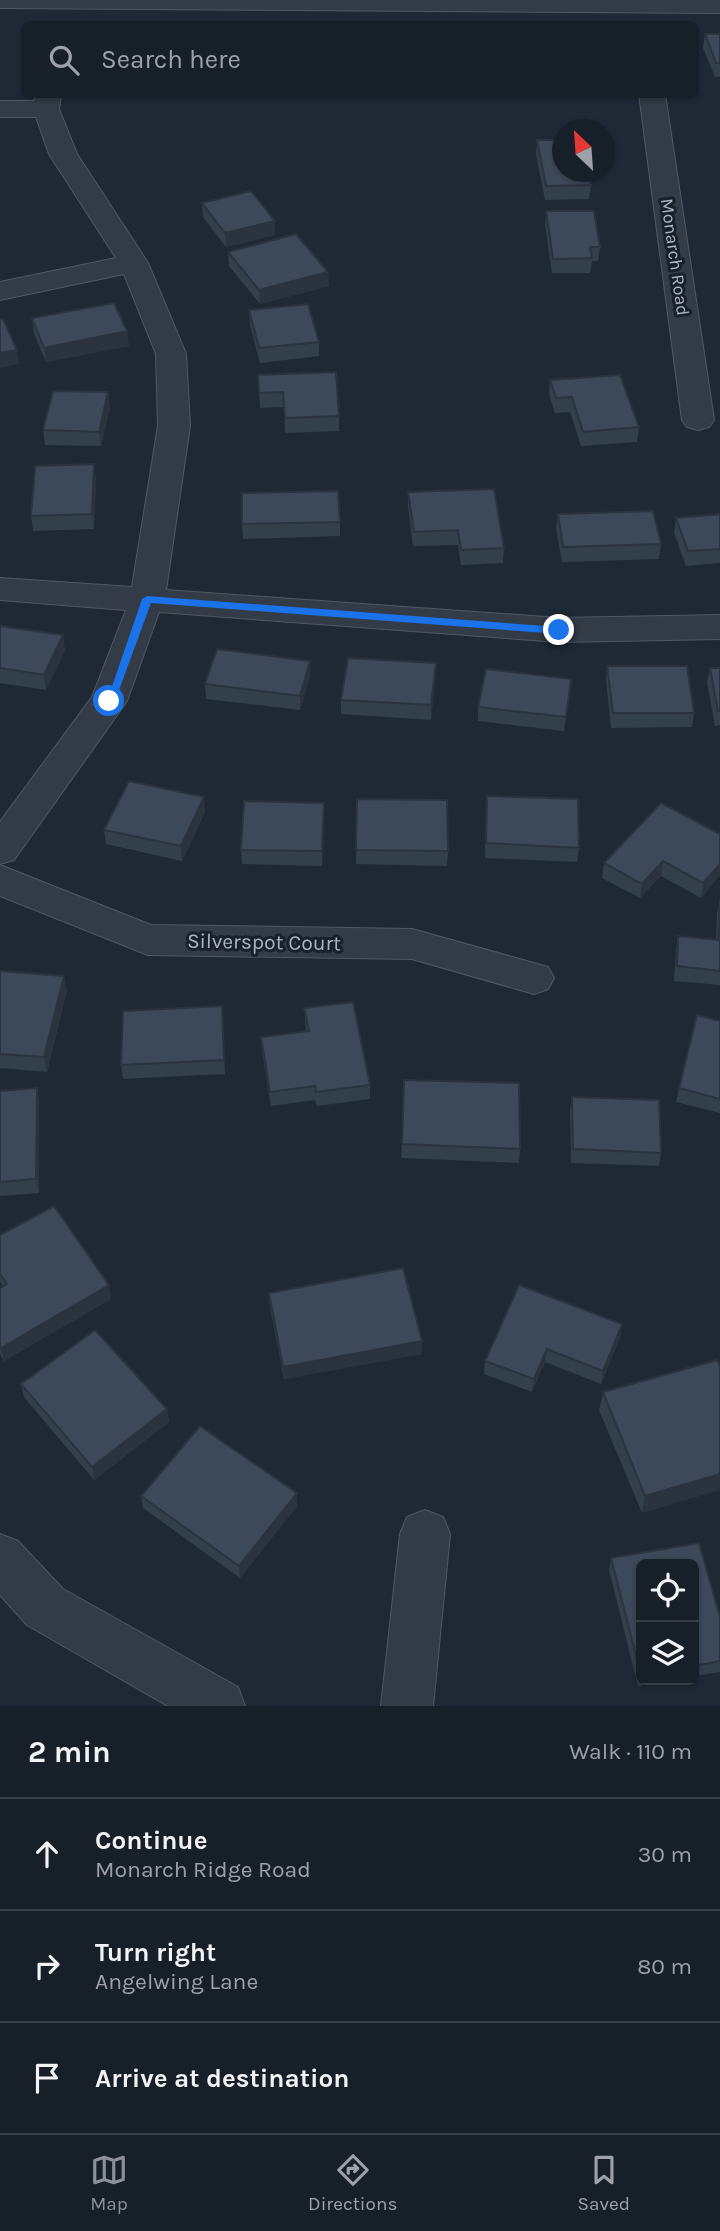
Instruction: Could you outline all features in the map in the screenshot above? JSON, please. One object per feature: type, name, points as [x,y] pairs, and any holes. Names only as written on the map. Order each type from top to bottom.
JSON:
[{"type":"street","points":[[0,1],[60,13],[641,15],[720,6]]},
{"type":"street","name":"Monarch Road","points":[[653,98],[698,421]]},
{"type":"street","points":[[0,109],[47,102],[63,155],[134,263],[171,354],[173,414],[147,599],[109,701],[0,850]]},
{"type":"street","points":[[0,291],[134,263]]},
{"type":"street","points":[[0,589],[559,630],[720,627]]},
{"type":"street","name":"Silverspot Court","points":[[0,880],[148,940],[412,944],[534,978]]},
{"type":"street","points":[[407,1706],[425,1534]]},
{"type":"street","points":[[0,1558],[46,1607],[219,1706]]},
{"type":"building","points":[[705,34],[720,34],[720,63],[716,63]]},
{"type":"building","points":[[537,140],[552,140],[552,182],[590,182],[591,185],[546,186]]},
{"type":"building","points":[[251,191],[275,221],[225,233],[202,203]]},
{"type":"building","points":[[546,211],[594,211],[600,247],[590,247],[592,258],[553,259]]},
{"type":"building","points":[[296,234],[328,272],[259,290],[228,252]]},
{"type":"building","points":[[114,303],[127,331],[44,348],[32,318]]},
{"type":"building","points":[[308,304],[319,342],[259,348],[249,310]]},
{"type":"building","points":[[0,319],[3,319],[17,350],[0,353]]},
{"type":"building","points":[[336,372],[339,416],[285,418],[283,392],[259,393],[258,375]]},
{"type":"building","points":[[620,375],[639,427],[583,432],[572,397],[556,398],[550,380]]},
{"type":"building","points":[[53,391],[108,392],[99,432],[43,430]]},
{"type":"building","points":[[94,464],[92,514],[31,516],[35,466]]},
{"type":"building","points":[[494,489],[504,548],[461,550],[458,530],[414,532],[408,492]]},
{"type":"building","points":[[338,491],[340,522],[242,524],[242,493]]},
{"type":"building","points":[[653,511],[661,544],[563,547],[558,514]]},
{"type":"building","points":[[720,514],[720,549],[688,551],[676,518]]},
{"type":"building","points":[[0,626],[63,635],[44,675],[0,668]]},
{"type":"building","points":[[217,649],[310,661],[300,696],[205,684]]},
{"type":"building","points":[[348,658],[436,663],[431,705],[341,700]]},
{"type":"building","points":[[607,666],[687,666],[694,713],[613,713]]},
{"type":"building","points":[[710,668],[720,668],[720,711],[718,711]]},
{"type":"building","points":[[486,669],[571,679],[566,717],[478,707]]},
{"type":"building","points":[[129,781],[204,797],[181,846],[104,830]]},
{"type":"building","points":[[487,796],[578,799],[579,848],[486,843]]},
{"type":"building","points":[[357,799],[447,800],[448,851],[356,850]]},
{"type":"building","points":[[244,801],[324,803],[322,851],[241,850]]},
{"type":"building","points":[[661,803],[720,834],[720,864],[703,883],[663,861],[642,884],[604,863]]},
{"type":"building","points":[[720,899],[720,971],[677,966],[678,936],[718,940]]},
{"type":"building","points":[[0,971],[64,976],[44,1057],[0,1054]]},
{"type":"building","points":[[353,1002],[370,1085],[316,1092],[315,1086],[270,1092],[261,1037],[309,1031],[304,1008]]},
{"type":"building","points":[[222,1006],[224,1060],[121,1065],[123,1011]]},
{"type":"building","points":[[697,1015],[720,1021],[720,1099],[679,1088]]},
{"type":"building","points":[[404,1080],[519,1083],[520,1149],[402,1144]]},
{"type":"building","points":[[37,1088],[36,1179],[0,1182],[0,1091]]},
{"type":"building","points":[[572,1097],[659,1100],[661,1153],[573,1149]]},
{"type":"building","points":[[54,1206],[109,1285],[1,1348],[0,1288],[7,1284],[0,1274],[0,1235]]},
{"type":"building","points":[[403,1268],[422,1341],[283,1367],[269,1293]]},
{"type":"building","points":[[519,1285],[622,1324],[603,1371],[547,1349],[534,1379],[485,1361]]},
{"type":"building","points":[[95,1330],[167,1409],[92,1467],[21,1384]]},
{"type":"building","points":[[717,1360],[720,1366],[720,1474],[645,1496],[603,1392]]},
{"type":"building","points":[[200,1426],[297,1493],[239,1566],[141,1496]]},
{"type":"building","points":[[699,1543],[720,1617],[720,1661],[699,1665],[699,1559],[636,1559],[636,1656],[611,1558]]},
{"type":"route","points":[[109,701],[147,599],[559,630]]}]
